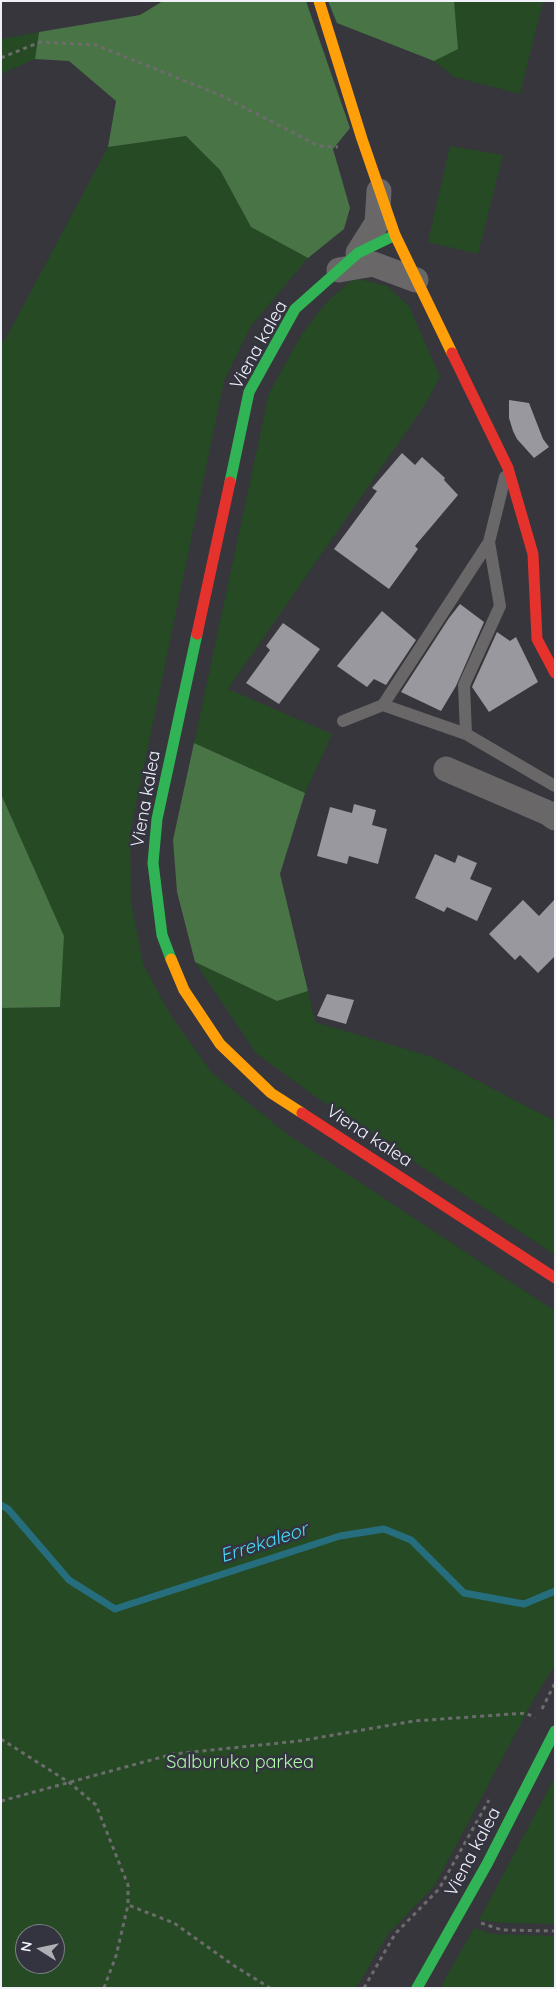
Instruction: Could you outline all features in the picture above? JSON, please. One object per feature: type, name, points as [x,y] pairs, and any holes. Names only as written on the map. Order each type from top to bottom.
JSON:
[{"type":"street","points":[[320,1],[362,140],[394,235],[508,468],[533,554],[537,639],[555,673]]},
{"type":"street","points":[[358,254],[377,223],[379,189]]},
{"type":"street","name":"Viena kalea","points":[[394,235],[358,254],[295,309],[249,392],[157,819],[153,863],[162,935],[184,990],[220,1044],[271,1093],[555,1278]]},
{"type":"street","points":[[339,270],[373,264],[416,280]]},
{"type":"street","points":[[446,769],[548,813],[555,818]]},
{"type":"street","name":"Viena kalea","points":[[417,1988],[487,1864],[555,1731]]},
{"type":"lane","points":[[343,722],[383,704],[489,542],[508,468]]},
{"type":"lane","points":[[466,734],[464,685],[500,606],[489,542]]},
{"type":"lane","points":[[383,704],[466,734],[553,783]]},
{"type":"path","points":[[1,58],[40,42],[96,45],[220,95],[319,146],[346,148],[362,140]]},
{"type":"path","points":[[528,1725],[534,1713],[539,1717],[555,1683]]},
{"type":"path","points":[[1,1801],[173,1754],[299,1741],[414,1721],[526,1713],[532,1716]]},
{"type":"path","points":[[1,1739],[70,1783],[96,1805],[128,1885],[128,1905],[116,1956],[104,1988]]},
{"type":"path","points":[[364,1988],[395,1934],[438,1889],[492,1794]]},
{"type":"path","points":[[128,1905],[174,1923],[270,1988]]},
{"type":"path","points":[[476,1921],[502,1930],[555,1931]]},
{"type":"green space","points":[[163,1],[306,1],[350,128],[333,149],[350,208],[344,229],[308,258],[251,227],[220,170],[186,136],[108,147],[116,101],[69,61],[35,59],[39,32],[140,15]]},
{"type":"green space","points":[[328,1],[543,1],[520,94],[454,77],[434,61],[337,23]]},
{"type":"green space","points":[[328,1],[454,1],[458,49],[434,61],[337,23]]},
{"type":"green space","points":[[39,32],[35,59],[1,74],[1,39]]},
{"type":"green space","name":"Salburuko parkea","points":[[186,136],[220,170],[251,227],[308,258],[251,326],[224,381],[130,833],[131,902],[143,964],[171,1016],[212,1073],[288,1135],[555,1311],[555,1665],[536,1695],[435,1885],[388,1934],[356,1988],[1,1988],[1,1008],[59,1007],[64,936],[1,794],[1,343],[5,340],[108,147]]},
{"type":"green space","points":[[450,146],[503,155],[478,254],[428,242]]},
{"type":"green space","points":[[354,278],[387,286],[409,306],[440,377],[424,406],[228,689],[332,734],[305,793],[194,743],[269,393],[302,334],[325,304]]},
{"type":"green space","points":[[194,743],[305,793],[280,874],[308,991],[277,1001],[195,962],[177,892],[173,840]]},
{"type":"green space","points":[[1,794],[64,936],[60,1007],[1,1008]]},
{"type":"green space","points":[[195,962],[277,1001],[308,991],[315,1022],[432,1057],[555,1121],[555,1255],[316,1097],[256,1053]]},
{"type":"green space","points":[[555,1777],[555,1924],[503,1923],[479,1920]]},
{"type":"green space","points":[[474,1928],[493,1934],[555,1936],[555,1988],[440,1988]]},
{"type":"building","points":[[509,400],[529,403],[543,439],[549,447],[534,458],[517,439],[513,431],[509,418]]},
{"type":"building","points":[[402,453],[415,465],[422,457],[445,478],[444,480],[458,495],[415,546],[418,549],[389,589],[334,549],[377,491],[372,488]]},
{"type":"building","points":[[460,604],[484,622],[456,686],[441,711],[401,692]]},
{"type":"building","points":[[382,611],[416,640],[386,685],[374,679],[367,687],[337,666]]},
{"type":"building","points":[[283,623],[320,649],[279,704],[246,683],[270,650],[266,646]]},
{"type":"building","points":[[497,632],[510,641],[516,637],[538,682],[489,712],[472,687]]},
{"type":"building","points":[[354,804],[376,810],[372,825],[387,829],[378,864],[349,856],[347,864],[317,856],[330,807],[352,813]]},
{"type":"building","points":[[435,854],[455,863],[458,855],[477,863],[470,879],[492,888],[477,921],[447,907],[444,912],[415,898]]},
{"type":"building","points":[[555,899],[555,956],[538,973],[520,955],[515,960],[489,934],[523,900],[539,916]]},
{"type":"building","points":[[327,994],[354,1000],[346,1024],[317,1016]]},
{"type":"waterway","name":"Errekaleor","points":[[1,1505],[8,1509],[69,1580],[115,1609],[340,1536],[384,1529],[411,1540],[464,1593],[524,1604],[555,1591]]},
{"type":"traffic: fast","points":[[230,482],[249,392],[295,309],[358,253],[395,235]]},
{"type":"traffic: fast","points":[[171,959],[162,935],[153,863],[157,819],[197,634]]},
{"type":"traffic: fast","points":[[417,1988],[487,1864],[555,1731]]},
{"type":"traffic: slow","points":[[319,1],[362,139],[395,235],[452,353]]},
{"type":"traffic: slow","points":[[171,959],[184,990],[220,1044],[271,1093],[302,1113]]},
{"type":"traffic: jam","points":[[452,353],[508,468],[533,554],[537,639],[555,673]]},
{"type":"traffic: jam","points":[[197,634],[230,482]]},
{"type":"traffic: jam","points":[[302,1113],[555,1278]]}]
